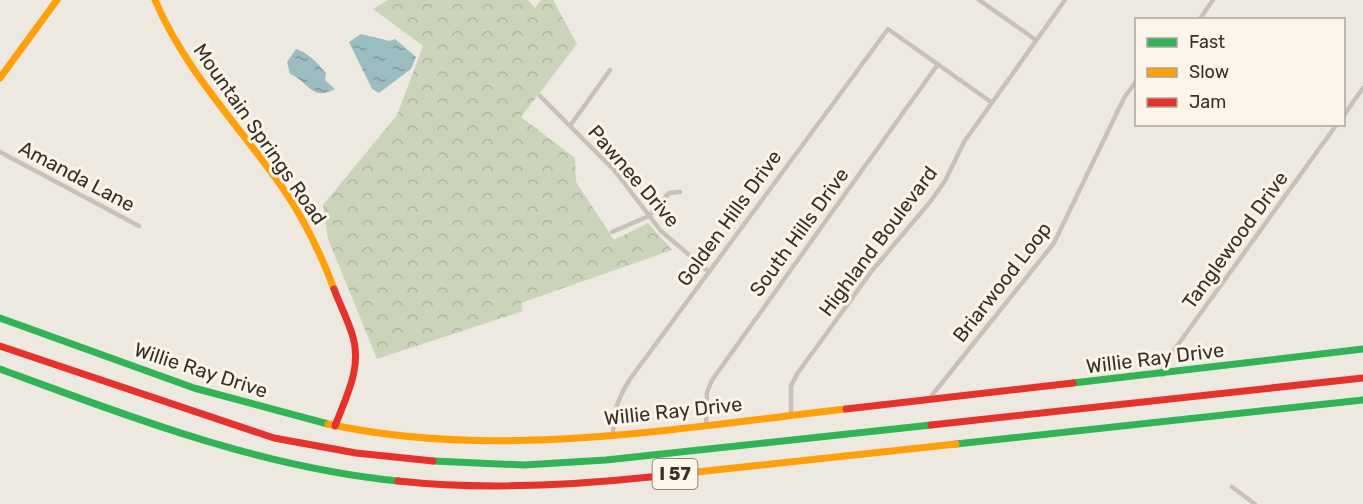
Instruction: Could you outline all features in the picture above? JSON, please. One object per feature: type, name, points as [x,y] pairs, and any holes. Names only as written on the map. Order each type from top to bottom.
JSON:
[{"type":"main road","points":[[0,78],[57,0]]},
{"type":"main road","name":"Mountain Springs Road","points":[[155,0],[180,50],[212,98],[275,177],[304,219],[322,255],[356,348],[350,388],[335,426]]},
{"type":"main road","name":"Willie Ray Drive","points":[[0,318],[217,397],[335,426],[395,435],[465,441],[545,441],[791,416],[1162,375],[1363,349]]},
{"type":"main road","name":"I 57","points":[[0,346],[202,416],[274,438],[356,453],[464,465],[524,465],[606,460],[1363,378]]},
{"type":"main road","name":"I 57","points":[[0,369],[190,438],[300,467],[374,479],[443,485],[507,487],[596,483],[1363,400]]},
{"type":"street","points":[[978,0],[1036,40]]},
{"type":"street","name":"Highland Boulevard","points":[[791,416],[791,386],[797,374],[871,272],[930,202],[945,181],[964,142],[1065,0]]},
{"type":"street","points":[[1200,18],[1213,0]]},
{"type":"street","name":"Golden Hills Drive","points":[[613,434],[613,415],[618,398],[888,29],[938,64]]},
{"type":"street","points":[[938,64],[992,102]]},
{"type":"street","name":"South Hills Drive","points":[[706,424],[707,392],[712,380],[938,64]]},
{"type":"street","points":[[570,126],[610,70]]},
{"type":"street","name":"Briarwood Loop","points":[[929,399],[1054,243],[1124,98],[1135,84]]},
{"type":"street","points":[[1345,114],[1363,88]]},
{"type":"street","name":"Pawnee Drive","points":[[540,96],[614,170],[661,231],[709,272]]},
{"type":"street","name":"Tanglewood Drive","points":[[1162,375],[1164,364],[1336,126]]},
{"type":"street","name":"Amanda Lane","points":[[0,152],[140,226]]},
{"type":"street","points":[[612,232],[649,216],[669,194],[680,192]]},
{"type":"street","points":[[1232,487],[1255,504]]},
{"type":"green space","points":[[388,0],[528,0],[535,8],[541,0],[553,0],[577,44],[521,117],[575,158],[576,182],[614,240],[648,223],[672,250],[521,303],[523,311],[377,359],[328,239],[323,205],[397,115],[423,46],[373,9]]},
{"type":"water","points":[[361,34],[389,41],[395,39],[416,57],[411,69],[379,93],[372,89],[349,42]]},
{"type":"water","points":[[296,49],[316,62],[326,73],[325,80],[335,89],[321,93],[315,92],[290,74],[287,62]]},
{"type":"traffic: fast","points":[[0,318],[194,388],[328,424]]},
{"type":"traffic: fast","points":[[1073,383],[1363,349]]},
{"type":"traffic: fast","points":[[0,369],[146,422],[245,452],[346,474],[398,481]]},
{"type":"traffic: fast","points":[[956,444],[1363,400]]},
{"type":"traffic: fast","points":[[433,461],[524,465],[606,460],[931,425]]},
{"type":"traffic: slow","points":[[0,78],[57,0]]},
{"type":"traffic: slow","points":[[155,0],[182,51],[198,75],[292,202],[312,238],[334,289]]},
{"type":"traffic: slow","points":[[328,424],[392,435],[457,440],[522,441],[652,432],[846,409]]},
{"type":"traffic: slow","points":[[650,477],[956,444]]},
{"type":"traffic: jam","points":[[334,289],[353,337],[356,360],[352,382],[335,426]]},
{"type":"traffic: jam","points":[[0,346],[274,438],[356,453],[433,461]]},
{"type":"traffic: jam","points":[[931,425],[1363,378]]},
{"type":"traffic: jam","points":[[846,409],[1073,383]]},
{"type":"traffic: jam","points":[[398,481],[524,486],[650,477]]}]
